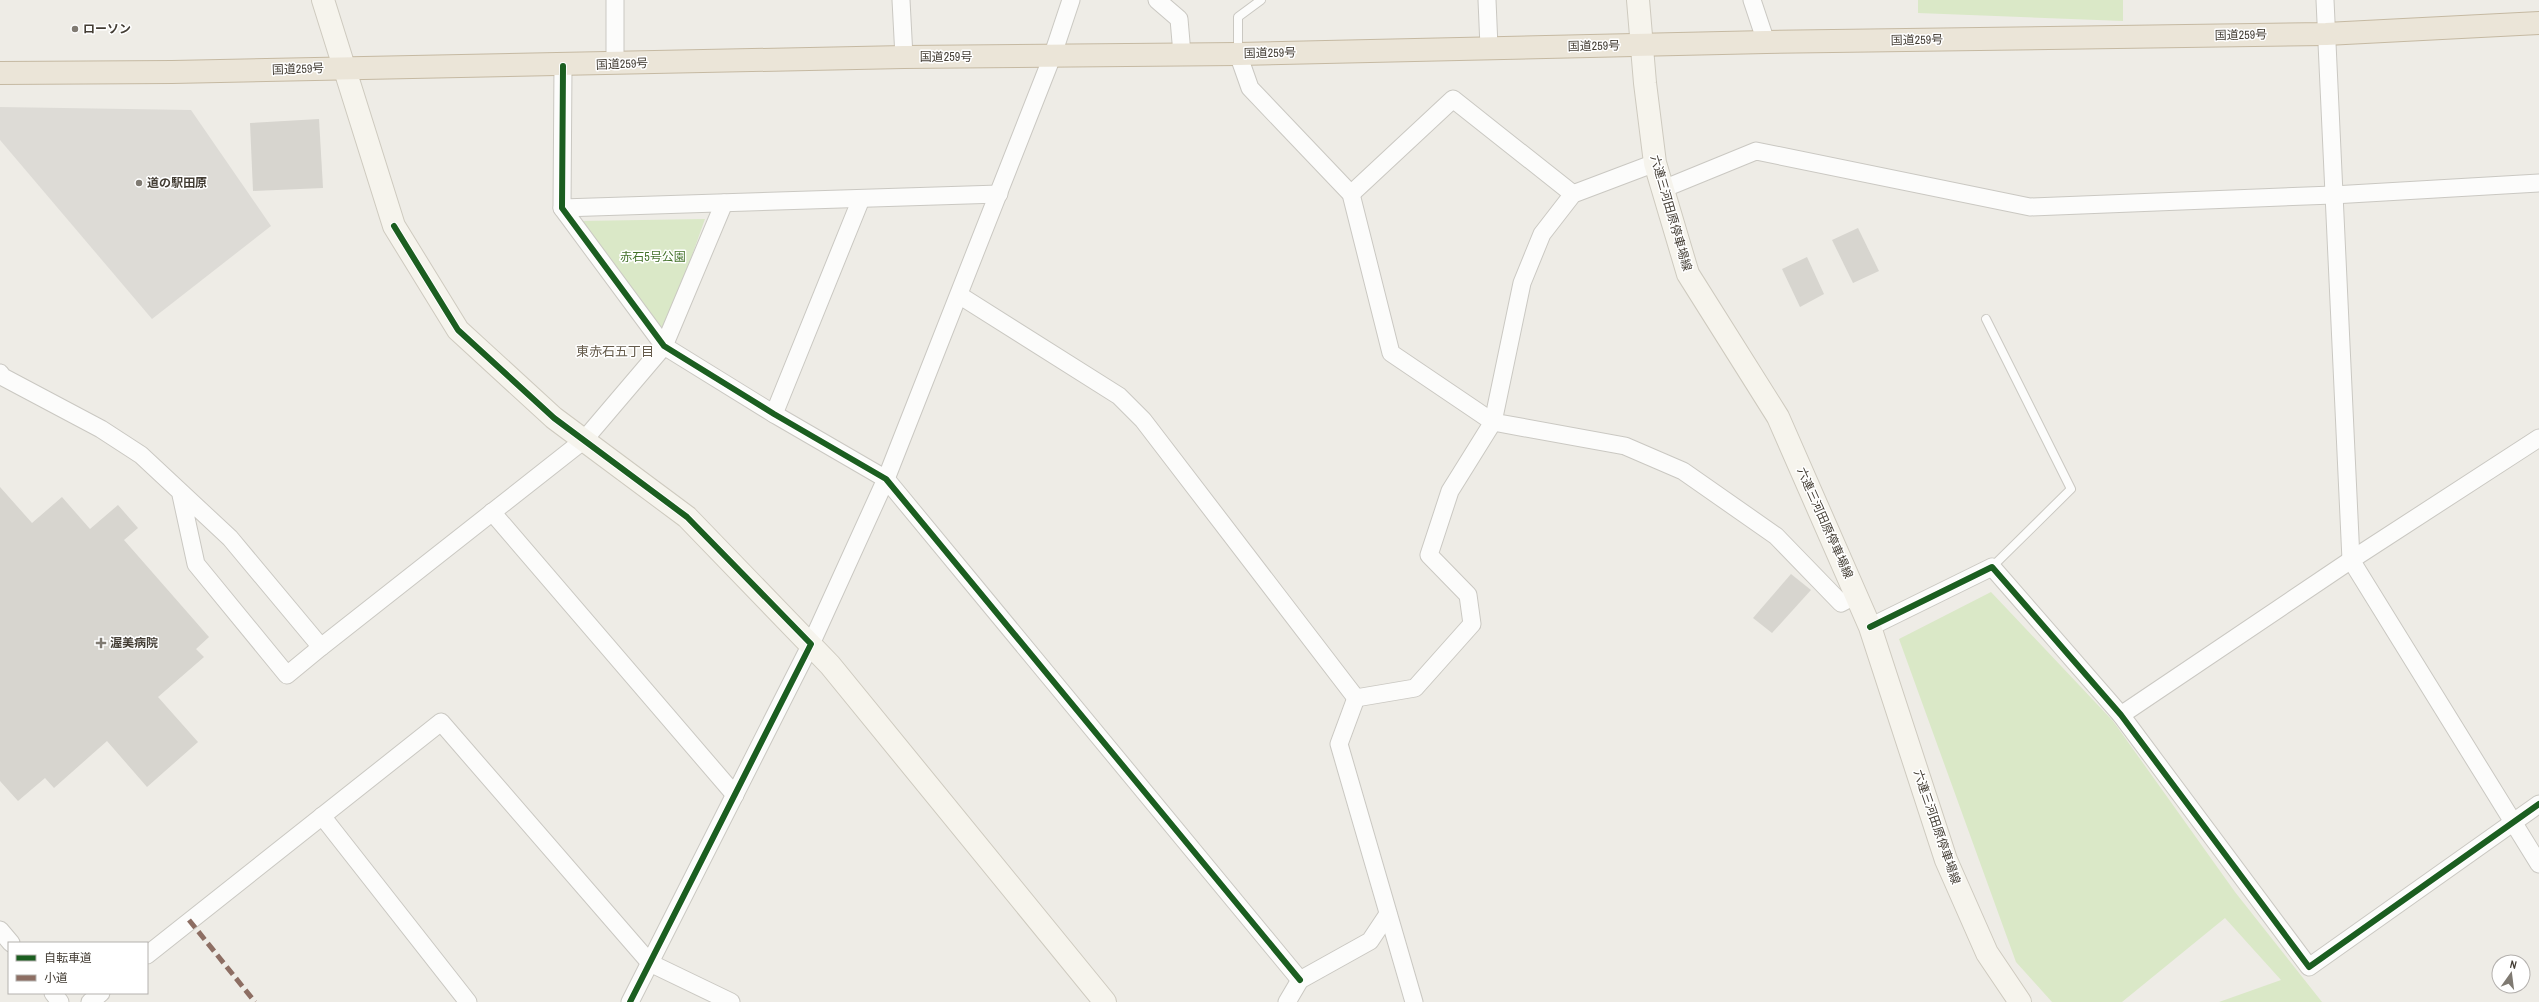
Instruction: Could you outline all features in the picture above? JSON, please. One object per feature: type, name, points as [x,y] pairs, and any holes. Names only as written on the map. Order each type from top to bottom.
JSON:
[{"type":"highway","name":"国道259号","points":[[0,73],[563,66],[904,57],[1052,57],[1238,54],[1766,42],[2326,34],[2539,23]]},
{"type":"street","points":[[323,0],[346,68],[361,125],[394,226],[458,330],[554,418],[687,517],[811,644],[1105,1002]]},
{"type":"street","points":[[615,0],[615,64]]},
{"type":"street","points":[[901,0],[904,57]]},
{"type":"street","points":[[630,1002],[811,644],[886,479],[1052,57],[1071,0]]},
{"type":"street","points":[[1157,0],[1179,19],[1182,54]]},
{"type":"street","points":[[1487,0],[1489,48]]},
{"type":"street","name":"六連三河田原停車場線","points":[[1638,0],[1641,45],[1655,163],[1688,274],[1778,417],[1870,628],[1946,860],[1987,953],[2020,1002]]},
{"type":"street","points":[[1752,0],[1766,42]]},
{"type":"street","points":[[2325,0],[2351,560],[2511,822],[2539,864]]},
{"type":"street","points":[[1238,54],[1250,88],[1351,194],[1391,353],[1493,422],[1625,446],[1683,471],[1776,536],[1841,603],[1856,595]]},
{"type":"street","points":[[563,66],[562,208],[664,346],[774,414],[886,479],[1300,980]]},
{"type":"street","points":[[1351,194],[1453,99],[1573,194]]},
{"type":"street","points":[[1662,189],[1756,151],[2030,207],[2333,195],[2539,183]]},
{"type":"street","points":[[1356,698],[1415,688],[1472,624],[1468,595],[1429,555],[1450,491],[1493,422],[1522,284],[1542,234],[1573,194],[1655,163]]},
{"type":"street","points":[[562,208],[999,194]]},
{"type":"street","points":[[774,414],[861,199]]},
{"type":"street","points":[[181,495],[196,564],[287,675],[584,440],[664,346],[724,203]]},
{"type":"street","points":[[959,295],[1119,396],[1143,420],[1356,698]]},
{"type":"street","points":[[0,373],[101,429],[141,455],[181,495],[230,538],[321,647]]},
{"type":"street","points":[[2121,715],[2351,560],[2539,438]]},
{"type":"street","points":[[492,512],[735,795]]},
{"type":"street","points":[[1870,628],[1992,568],[2121,715],[2309,967],[2511,822],[2539,804]]},
{"type":"street","points":[[1356,698],[1339,744],[1414,1002]]},
{"type":"street","points":[[148,954],[440,722],[650,964],[730,1002]]},
{"type":"street","points":[[322,816],[468,1002]]},
{"type":"street","points":[[1287,1002],[1300,980],[1370,941],[1388,914]]},
{"type":"street","points":[[0,930],[10,942]]},
{"type":"street","points":[[54,994],[60,1002]]},
{"type":"street","points":[[90,1002],[100,994]]},
{"type":"lane","points":[[1238,54],[1238,17],[1261,0]]},
{"type":"lane","points":[[1986,319],[2071,489],[1992,568]]},
{"type":"green space","points":[[1918,0],[2123,0],[2123,21],[1918,13]]},
{"type":"green space","name":"赤石5号公園","points":[[705,219],[664,334],[579,221]]},
{"type":"green space","points":[[1991,592],[2113,721],[2235,892],[2322,1002],[2219,1002],[2281,980],[2225,918],[2122,1002],[2052,1002],[2016,962],[1899,639]]},
{"type":"shaded area","name":"道の駅田原","points":[[0,107],[191,110],[271,226],[152,319],[0,140]]},
{"type":"building","points":[[319,119],[323,188],[253,191],[250,123]]},
{"type":"building","points":[[1858,228],[1879,271],[1853,283],[1832,240]]},
{"type":"building","points":[[1807,257],[1824,294],[1800,307],[1782,269]]},
{"type":"building","name":"渥美病院","points":[[0,487],[32,523],[62,497],[90,529],[118,505],[138,528],[124,540],[209,637],[196,649],[204,657],[158,697],[198,742],[147,787],[107,741],[54,788],[45,778],[18,801],[0,781]]},
{"type":"building","points":[[1791,574],[1811,590],[1772,633],[1753,618]]},
{"type":"marked path","points":[[189,920],[255,1002]]},
{"type":"cycle path","points":[[563,66],[562,208],[664,346],[774,414],[886,479],[1300,980]]},
{"type":"cycle path","points":[[394,226],[458,330],[554,418],[687,517],[811,644],[630,1002]]},
{"type":"cycle path","points":[[1870,627],[1992,567],[2121,715],[2309,967],[2539,804]]},
{"type":"place","name":"ローソン","points":[[75,29]]},
{"type":"place","name":"道の駅田原","points":[[139,183]]},
{"type":"place","name":"渥美病院","points":[[101,643]]},
{"type":"district","name":"東赤石五丁目","points":[[615,351]]}]
